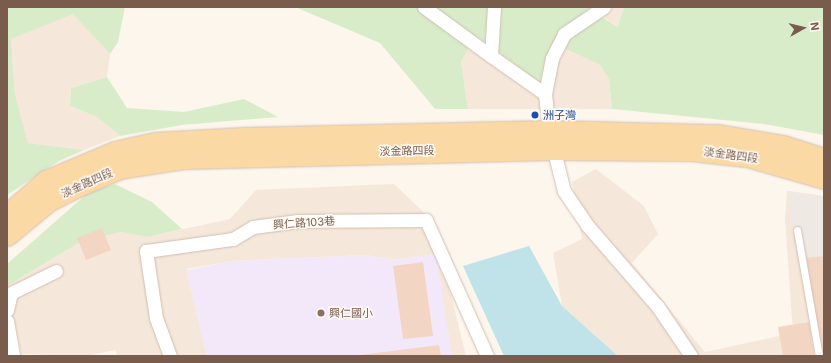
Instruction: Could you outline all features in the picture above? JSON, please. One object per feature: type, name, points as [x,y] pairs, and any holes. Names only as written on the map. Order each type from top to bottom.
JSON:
[{"type":"main road","name":"淡金路四段","points":[[7,235],[48,201],[75,187],[120,168],[156,162],[262,154],[551,140],[718,135],[783,146],[824,159]]},
{"type":"main road","name":"淡金路四段","points":[[7,215],[46,181],[115,152],[155,143],[244,138],[551,140],[715,152],[747,156],[824,178]]},
{"type":"street","points":[[424,7],[545,94]]},
{"type":"street","points":[[491,56],[494,7]]},
{"type":"street","points":[[604,7],[564,34],[552,58],[545,94],[551,140],[564,191],[587,225],[658,307],[691,356]]},
{"type":"street","name":"興仁路103巷","points":[[170,356],[156,318],[146,251],[233,239],[253,227],[298,221],[426,220],[487,356]]},
{"type":"street","points":[[7,310],[11,292],[56,271]]},
{"type":"street","points":[[7,321],[13,356]]},
{"type":"lane","points":[[797,230],[819,356]]},
{"type":"shaded area","points":[[586,7],[624,7],[619,27]]},
{"type":"shaded area","points":[[73,13],[110,54],[107,77],[71,88],[70,106],[97,117],[120,136],[84,150],[28,143],[15,94],[11,39]]},
{"type":"shaded area","points":[[476,34],[555,44],[600,65],[609,79],[612,109],[468,109],[461,62]]},
{"type":"shaded area","points":[[596,169],[644,206],[658,234],[632,263],[705,352],[793,333],[785,219],[787,191],[824,196],[824,356],[618,356],[562,306],[553,253],[582,239],[572,182]]},
{"type":"shaded area","points":[[394,184],[433,221],[466,356],[452,356],[435,254],[393,260],[366,255],[233,261],[186,269],[207,356],[118,356],[115,350],[86,356],[21,354],[7,286],[82,241],[121,232],[147,237],[230,219],[256,190]]},
{"type":"shaded area","points":[[787,191],[824,196],[824,356],[817,356]]},
{"type":"shaded area","name":"興仁國小","points":[[436,254],[452,356],[207,356],[186,270],[233,261],[366,255],[393,260]]},
{"type":"green space","points":[[7,7],[125,7],[118,42],[110,54],[73,14],[11,39],[15,94],[28,143],[84,150],[59,161],[7,195]]},
{"type":"green space","points":[[295,7],[586,7],[618,27],[624,7],[824,7],[824,135],[764,124],[612,109],[609,79],[600,65],[555,44],[540,83],[476,35],[461,62],[468,109],[435,109],[380,43]]},
{"type":"green space","points":[[107,77],[127,108],[184,112],[244,99],[278,117],[182,125],[120,136],[97,117],[70,106],[71,88]]},
{"type":"green space","points":[[115,184],[152,202],[182,229],[147,237],[121,232],[82,241],[7,286],[7,264],[89,192]]},
{"type":"water","points":[[529,246],[562,306],[618,356],[504,356],[463,266]]},
{"type":"building","points":[[102,228],[111,250],[86,260],[77,238]]},
{"type":"building","points":[[824,256],[824,356],[822,356],[806,258]]},
{"type":"building","points":[[423,262],[433,336],[403,339],[393,266]]},
{"type":"building","points":[[809,322],[814,356],[783,356],[778,327]]},
{"type":"building","points":[[439,345],[441,356],[360,356],[360,355]]},
{"type":"place","name":"洲子灣","points":[[535,115]]},
{"type":"place","name":"興仁國小","points":[[321,313]]}]
